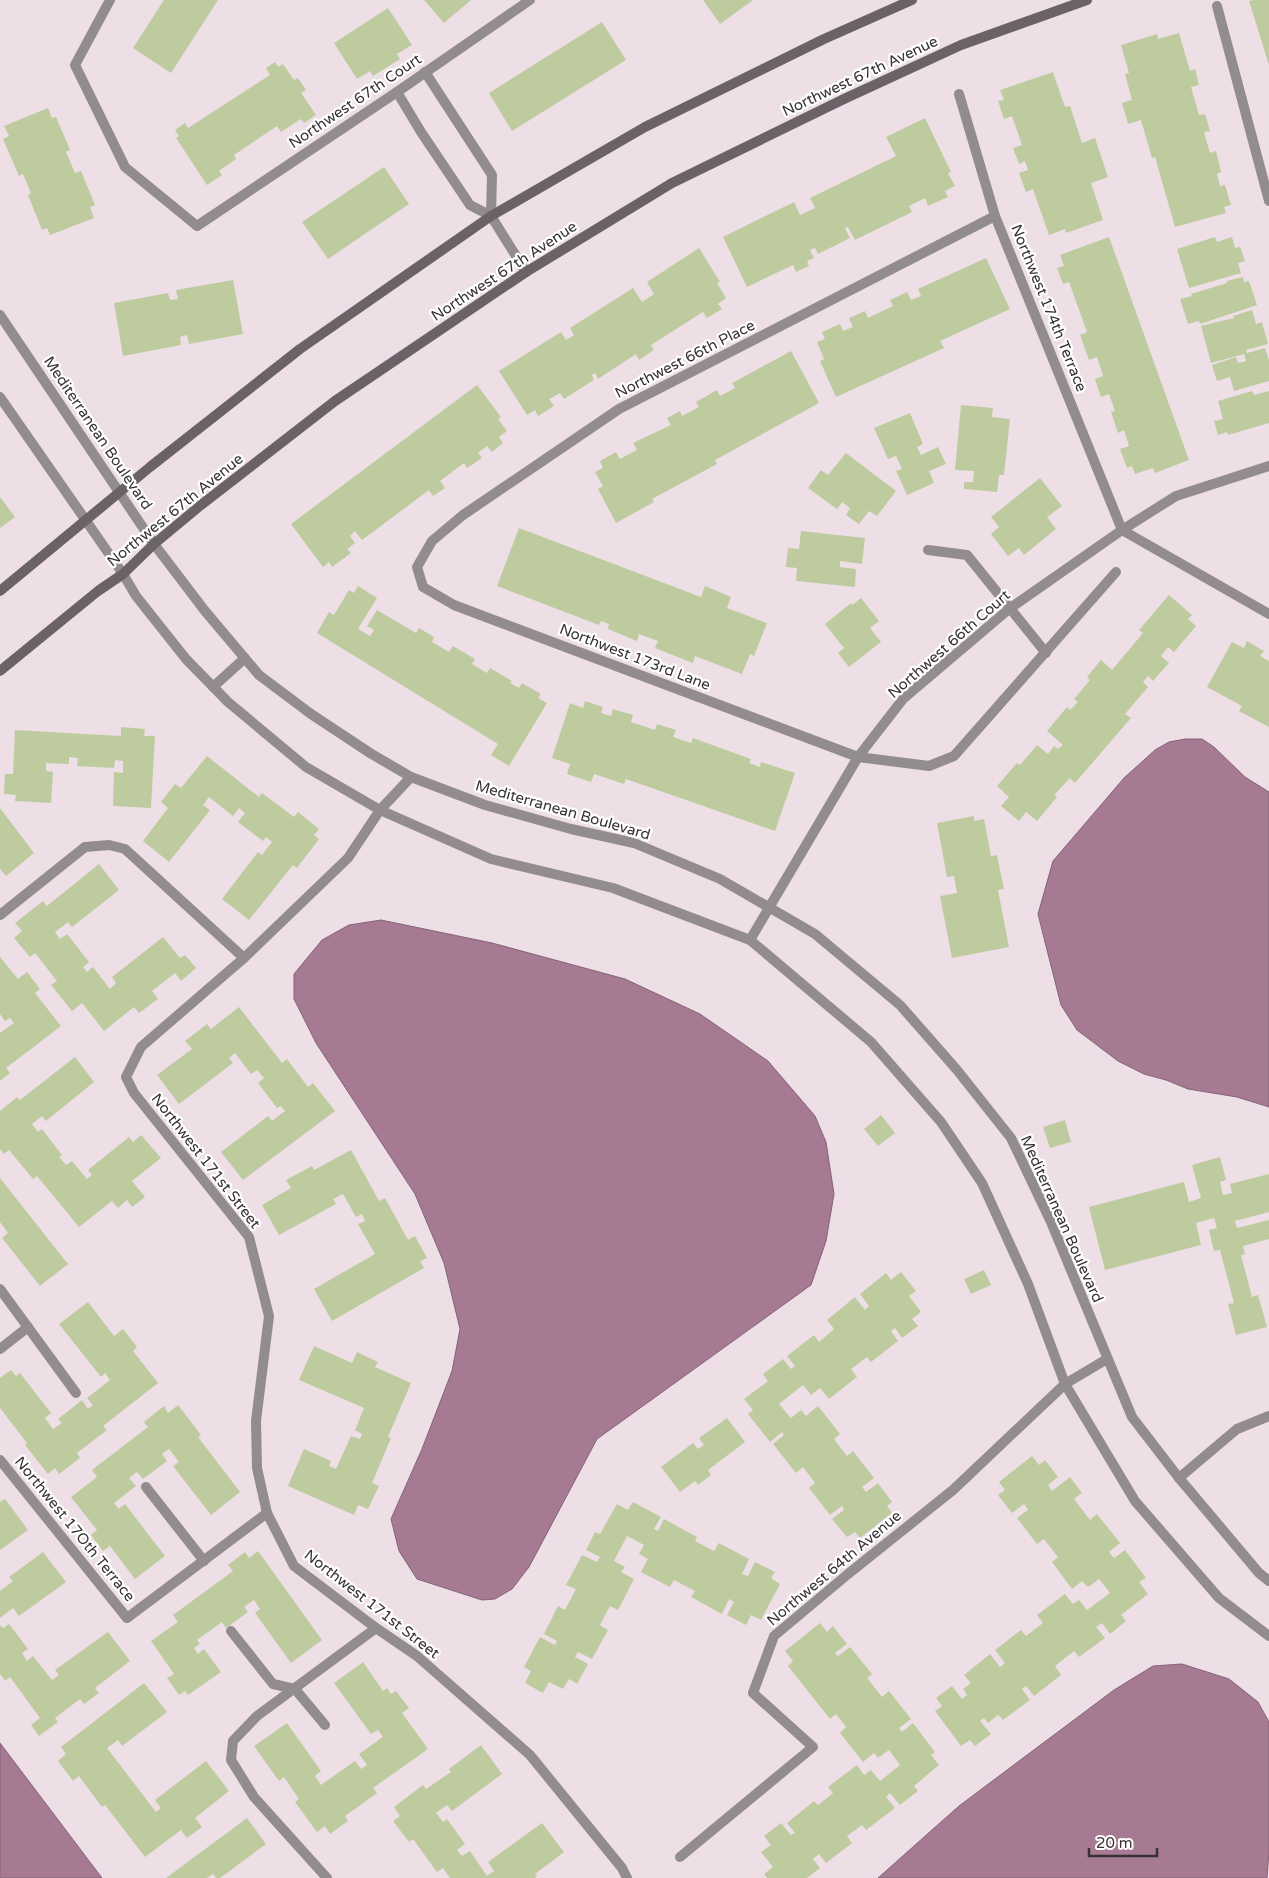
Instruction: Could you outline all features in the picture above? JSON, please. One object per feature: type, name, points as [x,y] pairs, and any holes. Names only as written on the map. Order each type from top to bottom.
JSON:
[{"type":"main road","points":[[0,591],[300,349],[491,216],[645,127],[824,39],[912,0]]},
{"type":"main road","name":"Northwest 67th Avenue","points":[[0,671],[98,591],[123,574],[154,544],[334,401],[526,272],[672,183],[844,99],[962,45],[1087,0]]},
{"type":"street","name":"Northwest 67th Court","points":[[110,0],[75,65],[125,166],[197,226],[397,92],[524,1]]},
{"type":"street","points":[[1217,6],[1269,201]]},
{"type":"street","points":[[425,72],[492,174],[491,216]]},
{"type":"street","points":[[397,92],[421,132],[470,205],[491,216],[526,272]]},
{"type":"street","name":"Northwest 174th Terrace","points":[[959,94],[995,216],[1122,530]]},
{"type":"street","name":"Northwest 66th Place","points":[[417,567],[432,541],[463,515],[619,409],[995,216]]},
{"type":"street","name":"Mediterranean Boulevard","points":[[0,315],[56,400],[121,492],[154,544],[205,611],[259,675],[311,714],[370,753],[411,777],[485,805],[571,829],[634,843],[720,879],[815,934],[900,1005],[958,1070],[1011,1138],[1051,1222],[1132,1417],[1179,1478],[1259,1572],[1269,1581]]},
{"type":"street","points":[[0,397],[123,574],[136,596],[186,659],[228,702],[306,767],[380,810],[492,859],[613,888],[750,940],[871,1042],[941,1122],[982,1183],[1028,1284],[1065,1384],[1135,1501],[1219,1598],[1269,1636]]},
{"type":"street","name":"Northwest 66th Court","points":[[750,940],[858,757],[903,699],[1009,609],[1122,530],[1176,496],[1269,466]]},
{"type":"street","points":[[1122,530],[1269,614]]},
{"type":"street","points":[[928,550],[967,556],[1046,653]]},
{"type":"street","name":"Northwest 173rd Lane","points":[[417,567],[423,587],[454,605],[858,757],[929,766],[954,756],[1116,572]]},
{"type":"street","points":[[213,687],[245,658]]},
{"type":"street","points":[[0,915],[85,847],[109,845],[125,849],[244,958],[348,858],[380,810],[411,777]]},
{"type":"street","name":"Northwest 171st Street","points":[[244,958],[141,1047],[126,1076],[134,1093],[249,1237],[269,1316],[256,1420],[257,1468],[267,1513],[294,1566],[376,1628],[417,1656],[530,1755],[622,1868],[627,1878]]},
{"type":"street","points":[[0,1289],[76,1393]]},
{"type":"street","points":[[0,1349],[28,1327]]},
{"type":"street","name":"Northwest 64th Avenue","points":[[680,1856],[813,1747],[753,1693],[774,1636],[952,1490],[1065,1384],[1107,1359]]},
{"type":"street","points":[[1179,1478],[1238,1429],[1269,1416]]},
{"type":"street","name":"Northwest 17Oth Terrace","points":[[0,1460],[127,1618],[204,1561]]},
{"type":"street","points":[[146,1488],[204,1561],[267,1513]]},
{"type":"street","points":[[327,1878],[254,1797],[231,1760],[233,1741],[257,1716],[376,1628]]},
{"type":"street","points":[[231,1632],[273,1684],[295,1689],[325,1725]]},
{"type":"shaded area","points":[[1185,739],[1202,739],[1214,747],[1245,777],[1269,792],[1269,1107],[1237,1097],[1188,1089],[1144,1074],[1118,1061],[1077,1030],[1061,1005],[1038,914],[1053,861],[1124,778],[1155,750],[1169,742]]},
{"type":"shaded area","points":[[381,920],[492,943],[625,979],[700,1014],[768,1061],[815,1116],[826,1142],[834,1194],[826,1241],[811,1285],[597,1439],[529,1567],[512,1589],[495,1599],[482,1600],[417,1579],[399,1551],[391,1519],[422,1449],[452,1371],[460,1329],[444,1263],[415,1194],[316,1043],[294,999],[294,974],[322,940],[349,925]]},
{"type":"shaded area","points":[[1182,1664],[1229,1679],[1258,1702],[1269,1722],[1269,1851],[1267,1878],[878,1878],[959,1806],[1114,1690],[1153,1666]]},
{"type":"shaded area","points":[[0,1743],[102,1878],[0,1878]]},
{"type":"building","points":[[164,0],[218,0],[171,73],[133,48]]},
{"type":"building","points":[[424,0],[471,0],[444,23]]},
{"type":"building","points":[[703,0],[753,0],[720,24]]},
{"type":"building","points":[[1269,0],[1269,65],[1249,1]]},
{"type":"building","points":[[388,8],[412,45],[397,54],[400,59],[373,76],[370,71],[357,79],[334,43]]},
{"type":"building","points":[[602,22],[626,60],[512,131],[489,93]]},
{"type":"building","points":[[1179,33],[1190,71],[1195,69],[1199,85],[1191,87],[1199,115],[1205,114],[1210,131],[1204,132],[1210,153],[1216,151],[1221,172],[1217,174],[1220,186],[1225,185],[1231,205],[1224,207],[1226,213],[1175,227],[1155,157],[1152,158],[1141,120],[1128,124],[1122,103],[1132,100],[1125,74],[1129,73],[1121,45],[1157,34],[1158,39]]},
{"type":"building","points":[[275,62],[278,67],[283,64],[294,80],[298,78],[306,90],[301,93],[316,115],[304,123],[301,119],[281,132],[277,126],[234,155],[236,159],[219,171],[222,175],[207,185],[176,138],[179,136],[175,130],[185,123],[188,128],[270,75],[266,68]]},
{"type":"building","points":[[1053,72],[1065,107],[1070,106],[1082,143],[1095,138],[1108,177],[1091,183],[1103,220],[1066,233],[1065,229],[1049,235],[1033,189],[1026,192],[1019,173],[1028,170],[1025,161],[1019,164],[1013,148],[1022,145],[1012,116],[1004,119],[998,101],[1004,100],[1000,90]]},
{"type":"building","points":[[48,108],[52,118],[56,117],[70,150],[66,152],[75,173],[81,171],[95,205],[90,207],[94,218],[50,235],[47,228],[42,230],[28,195],[31,193],[23,174],[19,176],[3,139],[9,136],[4,126]]},
{"type":"building","points":[[925,118],[951,172],[948,173],[955,186],[945,191],[948,197],[928,206],[925,198],[909,206],[912,212],[855,240],[848,227],[845,228],[850,238],[818,254],[815,248],[810,250],[814,258],[807,261],[809,266],[796,272],[793,265],[747,287],[723,237],[794,202],[800,215],[815,208],[810,198],[896,156],[886,137]]},
{"type":"building","points":[[384,167],[409,204],[328,259],[302,222]]},
{"type":"building","points":[[1109,237],[1189,460],[1155,473],[1153,468],[1135,474],[1132,466],[1127,468],[1120,449],[1129,446],[1124,430],[1118,433],[1111,412],[1115,411],[1109,394],[1101,397],[1095,379],[1103,376],[1097,357],[1089,360],[1080,335],[1087,332],[1069,282],[1063,284],[1057,268],[1064,266],[1060,255]]},
{"type":"building","points":[[1215,237],[1217,242],[1232,237],[1235,248],[1240,247],[1245,261],[1238,263],[1241,273],[1189,288],[1177,249]]},
{"type":"building","points":[[699,248],[720,282],[717,283],[726,298],[718,304],[722,309],[707,318],[703,312],[651,345],[654,350],[639,360],[636,354],[598,379],[595,373],[592,375],[594,380],[564,399],[560,393],[549,399],[554,406],[538,416],[535,410],[527,415],[499,371],[561,332],[566,340],[574,335],[570,328],[633,288],[642,302],[654,294],[647,282]]},
{"type":"building","points":[[986,258],[1010,309],[940,341],[944,348],[836,397],[820,361],[824,359],[817,342],[825,339],[822,332],[840,324],[843,331],[853,327],[849,318],[865,311],[868,318],[893,306],[890,300],[907,292],[911,300],[921,296],[918,289]]},
{"type":"building","points":[[1243,277],[1244,282],[1249,281],[1257,305],[1200,324],[1199,321],[1188,324],[1180,299]]},
{"type":"building","points":[[233,280],[243,334],[189,344],[187,335],[180,337],[181,345],[123,356],[114,303],[168,293],[170,300],[178,299],[176,290]]},
{"type":"building","points":[[1252,310],[1256,324],[1262,322],[1268,344],[1246,350],[1247,353],[1265,348],[1269,360],[1269,381],[1234,391],[1230,377],[1217,381],[1212,365],[1236,357],[1238,363],[1246,361],[1244,354],[1211,363],[1201,326],[1234,318],[1233,316]]},
{"type":"building","points":[[791,351],[819,403],[715,460],[717,464],[652,499],[654,502],[616,523],[598,489],[603,486],[595,472],[603,468],[600,461],[616,452],[620,459],[637,450],[633,443],[671,425],[667,418],[680,411],[682,416],[699,407],[696,402],[717,390],[720,396],[735,388],[732,383]]},
{"type":"building","points":[[477,385],[501,417],[498,419],[507,431],[499,437],[503,443],[492,452],[487,446],[478,453],[482,458],[467,468],[464,463],[440,481],[445,488],[433,496],[429,490],[362,540],[355,531],[350,536],[355,543],[347,549],[351,553],[332,567],[329,562],[323,567],[291,524]]},
{"type":"building","points":[[1252,391],[1254,395],[1269,391],[1269,423],[1228,435],[1227,432],[1218,435],[1214,421],[1223,419],[1218,401]]},
{"type":"building","points":[[961,405],[993,408],[992,417],[1010,419],[1004,475],[999,475],[997,492],[964,489],[964,482],[973,482],[974,471],[955,470]]},
{"type":"building","points":[[910,413],[923,444],[917,447],[921,455],[938,447],[946,464],[929,471],[934,483],[907,495],[896,471],[902,469],[896,456],[888,459],[874,428]]},
{"type":"building","points":[[846,453],[896,491],[877,516],[869,511],[859,524],[846,515],[850,508],[842,502],[837,509],[808,488],[821,470],[828,475]]},
{"type":"building","points":[[1040,478],[1062,506],[1047,517],[1056,529],[1024,555],[1019,548],[1008,556],[991,534],[999,527],[991,517]]},
{"type":"building","points":[[0,497],[15,517],[0,528]]},
{"type":"building","points":[[519,528],[701,597],[705,586],[731,597],[727,608],[767,623],[754,656],[750,654],[742,674],[695,656],[693,663],[655,648],[658,641],[639,634],[637,641],[608,629],[609,624],[601,621],[599,625],[497,586]]},
{"type":"building","points":[[801,531],[865,538],[862,564],[840,561],[840,567],[856,569],[855,587],[796,581],[797,568],[786,567],[788,548],[799,549]]},
{"type":"building","points":[[358,586],[377,598],[358,629],[370,636],[374,630],[367,626],[377,610],[416,633],[419,628],[434,637],[432,642],[449,652],[453,646],[475,659],[472,664],[487,673],[490,668],[512,681],[510,683],[519,688],[522,683],[541,694],[538,698],[547,703],[509,766],[491,755],[498,744],[317,633],[329,612],[334,615],[349,590],[354,593]]},
{"type":"building","points":[[1169,595],[1192,615],[1188,619],[1196,626],[1174,652],[1168,647],[1161,656],[1169,663],[1153,681],[1148,676],[1143,682],[1148,687],[1125,714],[1131,718],[1075,783],[1070,778],[1054,795],[1057,797],[1037,821],[1026,812],[1019,821],[1001,806],[1009,797],[997,786],[1017,763],[1020,765],[1037,745],[1048,754],[1054,746],[1058,749],[1063,745],[1047,731],[1067,707],[1070,710],[1078,702],[1074,699],[1090,680],[1087,677],[1101,660],[1112,670],[1143,633],[1139,630]]},
{"type":"building","points":[[861,598],[879,621],[870,628],[881,642],[849,667],[838,653],[844,648],[825,624],[851,603],[852,605]]},
{"type":"building","points":[[1247,641],[1264,651],[1260,656],[1269,661],[1269,727],[1239,711],[1242,706],[1207,687],[1232,642],[1244,648]]},
{"type":"building","points":[[585,701],[603,707],[601,713],[611,716],[613,709],[633,715],[631,722],[655,730],[657,724],[676,730],[673,737],[691,743],[693,738],[751,759],[749,763],[760,767],[761,762],[795,773],[775,831],[626,779],[624,784],[594,774],[591,782],[567,774],[570,764],[552,758],[570,703],[583,708]]},
{"type":"building","points":[[121,727],[145,729],[144,736],[155,736],[151,808],[113,806],[114,772],[123,773],[123,761],[115,760],[114,768],[77,766],[78,758],[69,757],[69,764],[46,763],[46,771],[53,772],[51,803],[15,801],[16,795],[4,794],[5,774],[13,774],[15,730],[121,736]]},
{"type":"building","points":[[207,756],[259,797],[262,793],[294,817],[298,812],[319,829],[314,835],[319,839],[297,868],[293,865],[249,920],[222,899],[258,852],[262,855],[272,842],[266,837],[263,841],[238,822],[245,813],[239,808],[233,816],[209,797],[203,805],[210,810],[169,862],[143,841],[168,808],[161,802],[175,784],[181,788]]},
{"type":"building","points":[[0,808],[34,853],[6,876],[0,869]]},
{"type":"building","points":[[974,816],[974,821],[984,819],[991,856],[997,855],[1004,889],[998,890],[1009,947],[952,958],[940,896],[957,893],[954,876],[947,877],[937,823]]},
{"type":"building","points":[[99,864],[119,890],[72,927],[68,922],[55,932],[60,939],[67,934],[89,962],[83,967],[87,972],[93,967],[110,989],[116,983],[112,977],[163,937],[180,958],[185,955],[196,968],[181,981],[175,973],[152,991],[158,999],[139,1013],[134,1007],[104,1031],[82,1003],[72,1011],[51,985],[57,981],[35,953],[30,957],[14,938],[22,931],[15,923],[43,901],[47,906]]},
{"type":"building","points":[[0,957],[18,979],[27,972],[40,989],[35,993],[61,1026],[6,1068],[10,1073],[0,1081],[0,1033],[14,1023],[10,1018],[5,1021],[0,1014]]},
{"type":"building","points":[[239,1007],[282,1063],[287,1059],[308,1087],[313,1083],[335,1111],[243,1180],[221,1152],[268,1116],[272,1121],[285,1111],[281,1106],[277,1108],[258,1083],[264,1078],[257,1070],[251,1074],[235,1053],[229,1058],[233,1063],[179,1104],[157,1075],[192,1049],[185,1041],[207,1024],[211,1029]]},
{"type":"building","points":[[75,1057],[94,1082],[46,1121],[42,1116],[32,1124],[38,1132],[42,1129],[62,1155],[59,1157],[66,1165],[72,1161],[87,1179],[92,1175],[88,1170],[129,1137],[133,1142],[141,1135],[161,1158],[132,1181],[145,1197],[132,1207],[127,1200],[118,1208],[112,1201],[79,1227],[37,1176],[33,1179],[9,1150],[4,1154],[0,1149],[0,1111],[17,1097],[20,1100]]},
{"type":"building","points":[[881,1115],[895,1133],[878,1146],[864,1129]]},
{"type":"building","points":[[1065,1120],[1071,1142],[1050,1148],[1043,1127]]},
{"type":"building","points":[[351,1150],[379,1201],[385,1198],[408,1240],[415,1236],[427,1258],[420,1261],[424,1268],[332,1321],[314,1289],[375,1254],[358,1224],[365,1221],[362,1214],[356,1217],[343,1194],[333,1199],[336,1204],[279,1235],[262,1205],[291,1188],[286,1180],[312,1166],[314,1170]]},
{"type":"building","points":[[1220,1157],[1226,1180],[1220,1182],[1223,1195],[1232,1193],[1230,1184],[1269,1174],[1269,1212],[1235,1221],[1237,1228],[1269,1220],[1269,1239],[1243,1246],[1245,1254],[1241,1255],[1252,1297],[1258,1295],[1267,1327],[1236,1335],[1228,1304],[1234,1303],[1220,1250],[1214,1251],[1209,1230],[1217,1228],[1214,1218],[1196,1223],[1201,1245],[1105,1270],[1089,1207],[1184,1182],[1189,1202],[1201,1198],[1192,1165]]},
{"type":"building","points":[[0,1178],[68,1264],[40,1286],[2,1238],[8,1233],[0,1222]]},
{"type":"building","points":[[984,1270],[991,1285],[971,1294],[964,1279]]},
{"type":"building","points":[[901,1272],[916,1291],[909,1296],[921,1312],[912,1319],[918,1326],[902,1338],[895,1328],[891,1331],[898,1341],[871,1362],[867,1357],[851,1369],[857,1377],[829,1399],[820,1388],[811,1395],[803,1385],[779,1404],[791,1418],[801,1410],[806,1416],[818,1406],[840,1434],[834,1439],[847,1456],[853,1451],[874,1478],[862,1487],[866,1492],[878,1483],[892,1502],[887,1506],[892,1513],[860,1538],[855,1532],[847,1537],[832,1519],[844,1510],[842,1506],[830,1515],[809,1488],[815,1483],[803,1467],[796,1473],[773,1444],[784,1435],[782,1432],[770,1442],[748,1414],[753,1410],[744,1399],[768,1381],[763,1374],[783,1359],[791,1369],[795,1366],[787,1356],[814,1335],[819,1342],[834,1329],[827,1320],[855,1297],[865,1310],[869,1306],[860,1294],[886,1273],[891,1280]]},
{"type":"building","points":[[88,1302],[114,1336],[123,1329],[137,1347],[133,1351],[158,1383],[103,1426],[107,1430],[77,1453],[80,1458],[59,1474],[55,1468],[48,1474],[25,1445],[27,1443],[0,1408],[0,1378],[11,1370],[16,1376],[20,1373],[51,1413],[45,1418],[53,1429],[62,1423],[58,1419],[82,1400],[88,1409],[93,1405],[87,1398],[110,1380],[105,1373],[101,1377],[59,1324]]},
{"type":"building","points":[[314,1346],[352,1363],[357,1352],[378,1362],[375,1367],[411,1383],[388,1437],[391,1438],[372,1483],[379,1486],[368,1509],[358,1505],[354,1515],[288,1486],[304,1449],[331,1461],[329,1466],[336,1469],[351,1436],[360,1439],[362,1434],[355,1430],[364,1408],[299,1380]]},
{"type":"building","points":[[178,1405],[201,1435],[198,1437],[240,1492],[211,1515],[173,1466],[179,1462],[169,1449],[162,1454],[167,1461],[143,1479],[137,1472],[129,1478],[136,1486],[114,1503],[119,1509],[125,1504],[165,1556],[135,1579],[110,1546],[103,1551],[91,1535],[97,1530],[71,1497],[97,1477],[92,1470],[148,1427],[144,1422],[164,1406],[168,1413]]},
{"type":"building","points":[[727,1418],[745,1442],[708,1470],[711,1475],[698,1485],[695,1481],[680,1492],[661,1467],[693,1443],[698,1449],[704,1445],[699,1438]]},
{"type":"building","points":[[1032,1456],[1039,1465],[1045,1460],[1058,1477],[1048,1485],[1052,1491],[1070,1477],[1082,1493],[1074,1499],[1090,1520],[1097,1514],[1120,1543],[1109,1552],[1114,1558],[1125,1550],[1146,1578],[1139,1582],[1148,1594],[1121,1615],[1126,1621],[1110,1634],[1102,1623],[1096,1627],[1105,1638],[1079,1657],[1074,1651],[1055,1666],[1061,1675],[1034,1696],[1026,1686],[1022,1689],[1030,1700],[1003,1720],[998,1715],[988,1723],[984,1718],[980,1721],[991,1734],[975,1746],[970,1740],[961,1746],[935,1711],[942,1706],[936,1698],[952,1686],[962,1699],[967,1695],[963,1689],[971,1683],[964,1675],[990,1654],[1000,1667],[1005,1663],[995,1650],[1021,1630],[1026,1636],[1043,1623],[1037,1615],[1065,1594],[1073,1604],[1079,1600],[1087,1610],[1110,1593],[1099,1579],[1088,1587],[1082,1581],[1072,1589],[1052,1562],[1058,1557],[1044,1539],[1037,1544],[1017,1518],[1028,1510],[1024,1504],[1012,1513],[998,1495],[1005,1490],[999,1482]]},
{"type":"building","points":[[5,1499],[28,1530],[0,1550],[0,1502]]},
{"type":"building","points":[[633,1502],[661,1517],[654,1529],[658,1531],[664,1519],[697,1537],[695,1541],[714,1551],[719,1543],[749,1559],[742,1574],[748,1576],[755,1562],[775,1572],[771,1578],[780,1584],[761,1620],[751,1615],[746,1625],[727,1615],[734,1602],[729,1599],[722,1614],[691,1597],[695,1591],[674,1580],[670,1587],[641,1572],[648,1559],[639,1554],[644,1545],[627,1536],[614,1561],[625,1567],[621,1572],[634,1579],[618,1610],[610,1606],[600,1625],[608,1630],[592,1659],[578,1652],[575,1657],[588,1664],[577,1684],[569,1679],[563,1689],[549,1682],[543,1693],[525,1683],[531,1671],[524,1667],[540,1637],[555,1645],[557,1641],[544,1634],[558,1606],[565,1610],[576,1589],[566,1585],[582,1555],[597,1562],[600,1557],[586,1550],[595,1532],[600,1534],[617,1504],[628,1510]]},
{"type":"building","points":[[258,1551],[322,1640],[291,1663],[255,1613],[260,1609],[254,1600],[244,1607],[248,1612],[226,1628],[222,1622],[197,1640],[200,1644],[194,1648],[198,1654],[204,1649],[221,1672],[188,1695],[185,1691],[179,1695],[167,1678],[174,1674],[151,1641],[178,1622],[173,1615],[233,1571],[228,1565],[245,1552],[249,1558]]},
{"type":"building","points":[[43,1552],[66,1582],[19,1616],[13,1608],[0,1618],[0,1591],[13,1581],[9,1577]]},
{"type":"building","points":[[820,1623],[827,1632],[833,1626],[847,1644],[835,1653],[838,1656],[850,1647],[872,1674],[867,1678],[882,1697],[889,1691],[911,1719],[899,1728],[902,1732],[913,1723],[935,1752],[931,1755],[939,1765],[914,1786],[918,1791],[900,1805],[890,1793],[886,1797],[895,1808],[866,1830],[862,1825],[847,1836],[852,1843],[826,1863],[819,1854],[813,1859],[820,1868],[807,1878],[767,1878],[764,1874],[773,1867],[761,1852],[771,1845],[764,1836],[781,1823],[791,1835],[795,1833],[787,1823],[814,1801],[818,1805],[833,1793],[828,1787],[857,1765],[864,1775],[871,1770],[880,1781],[900,1765],[889,1750],[878,1758],[874,1753],[863,1762],[840,1733],[846,1727],[836,1714],[830,1719],[788,1666],[793,1661],[785,1651]]},
{"type":"building","points":[[9,1624],[28,1649],[22,1653],[27,1661],[33,1656],[52,1680],[59,1675],[55,1670],[108,1632],[130,1661],[95,1688],[99,1693],[84,1704],[80,1699],[55,1718],[58,1722],[39,1736],[31,1725],[40,1718],[10,1677],[5,1681],[0,1674],[0,1625],[3,1628]]},
{"type":"building","points":[[363,1662],[383,1691],[387,1688],[391,1694],[396,1691],[409,1708],[402,1713],[428,1749],[373,1788],[377,1793],[345,1816],[348,1821],[330,1834],[325,1826],[317,1832],[295,1802],[299,1799],[284,1777],[279,1781],[254,1746],[287,1723],[321,1771],[315,1776],[321,1785],[355,1761],[361,1769],[367,1765],[359,1754],[383,1737],[378,1730],[371,1734],[334,1683]]},
{"type":"building","points":[[144,1683],[167,1712],[122,1746],[118,1740],[107,1748],[156,1812],[161,1808],[155,1800],[206,1761],[229,1791],[195,1818],[202,1827],[187,1838],[181,1830],[145,1857],[105,1805],[102,1807],[79,1776],[73,1781],[58,1761],[66,1754],[61,1747]]},
{"type":"building","points":[[481,1745],[502,1774],[452,1811],[447,1805],[436,1813],[443,1822],[447,1819],[465,1844],[457,1850],[462,1856],[470,1851],[487,1876],[494,1871],[488,1862],[542,1823],[564,1852],[535,1874],[537,1876],[535,1878],[450,1878],[443,1868],[437,1872],[413,1839],[409,1842],[393,1821],[400,1816],[394,1807],[423,1785],[426,1789],[451,1772],[449,1769]]},
{"type":"building","points":[[247,1818],[266,1844],[220,1878],[216,1878],[213,1874],[207,1878],[166,1878]]}]
